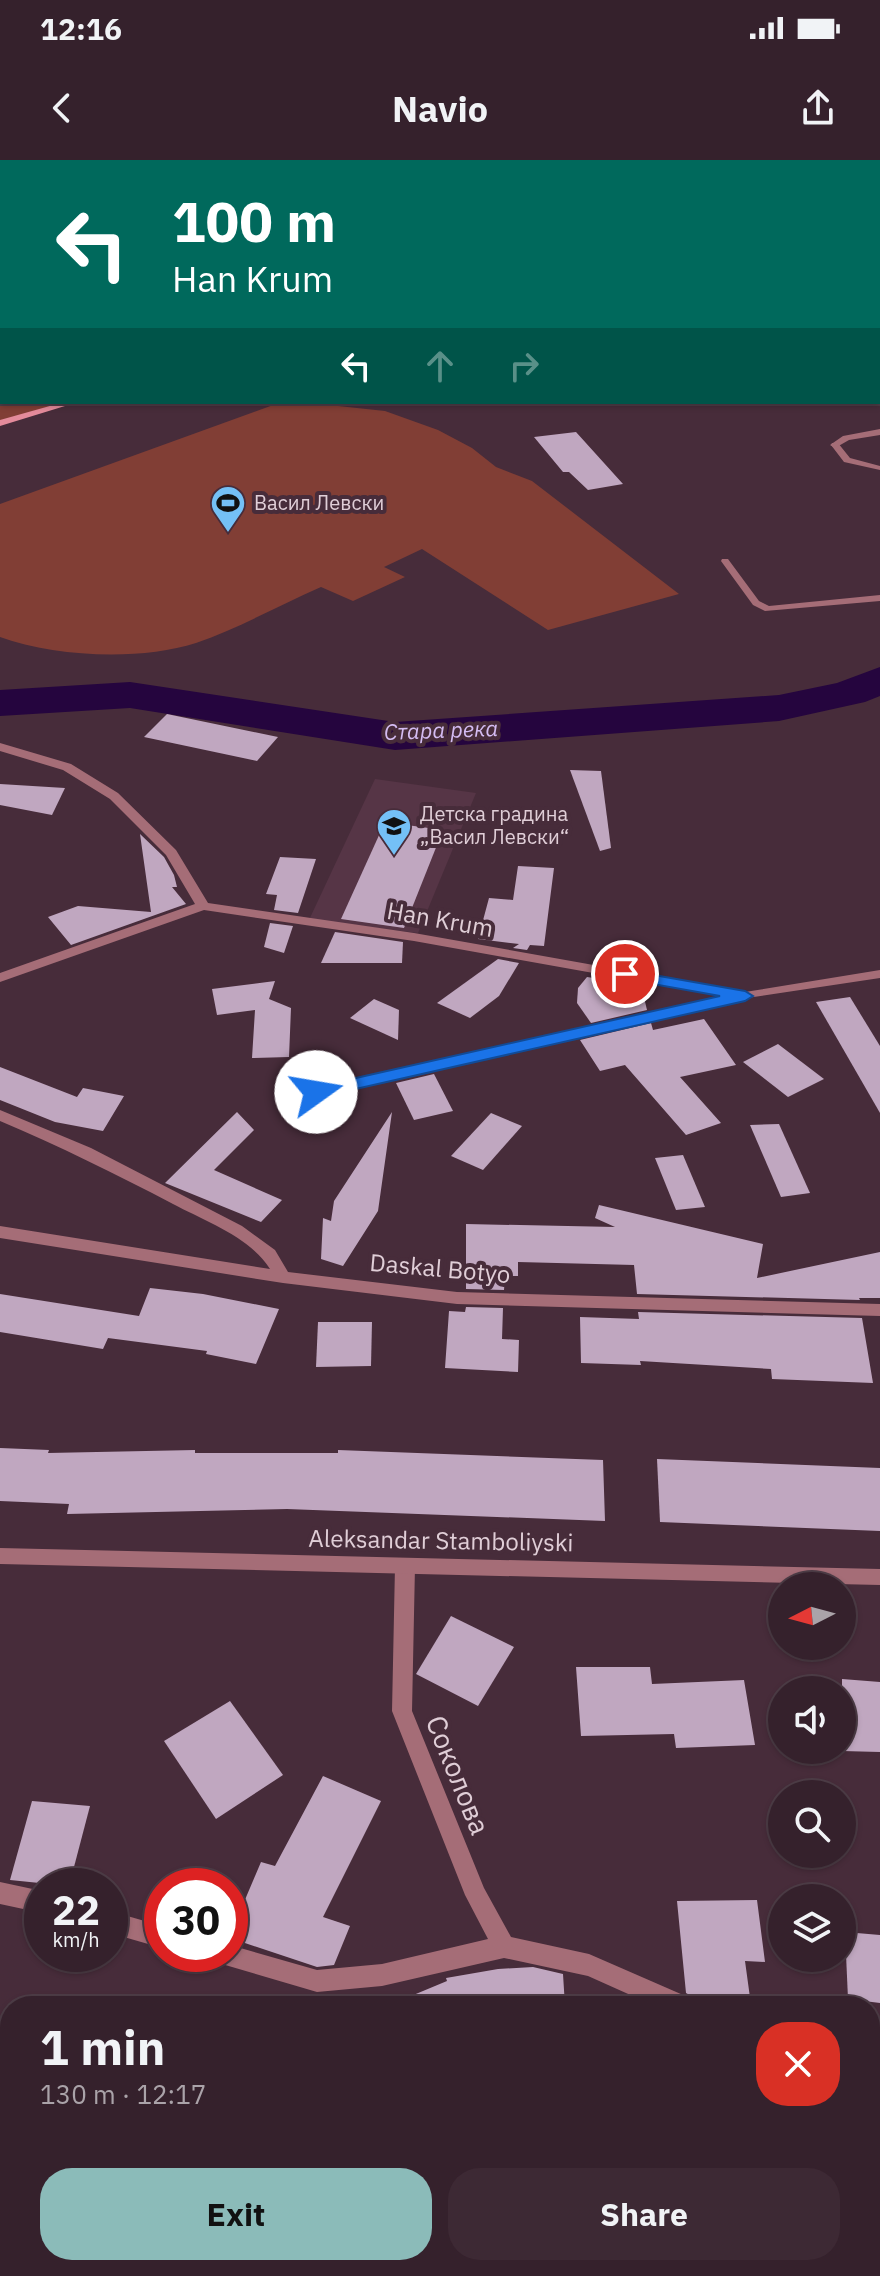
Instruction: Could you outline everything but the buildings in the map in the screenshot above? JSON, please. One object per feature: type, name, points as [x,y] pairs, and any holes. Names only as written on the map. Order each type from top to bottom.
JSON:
[{"type":"main road","points":[[0,423],[67,404]]},
{"type":"street","points":[[835,445],[846,438],[880,432]]},
{"type":"street","points":[[0,747],[67,767],[114,796],[171,853],[203,906]]},
{"type":"street","name":"Han Krum","points":[[0,978],[203,906],[414,937],[745,996],[880,974]]},
{"type":"street","points":[[287,1099],[745,996]]},
{"type":"street","points":[[0,1115],[86,1152],[236,1230],[269,1254],[283,1277]]},
{"type":"street","name":"Daskal Botyo","points":[[0,1232],[283,1277],[457,1298],[880,1310]]},
{"type":"street","name":"Aleksandar Stamboliyski","points":[[0,1556],[880,1577]]},
{"type":"street","name":"Соколова","points":[[405,1566],[402,1711],[476,1895],[504,1947]]},
{"type":"street","points":[[0,1893],[24,1898]]},
{"type":"street","points":[[248,1961],[317,1981],[382,1975],[504,1947],[589,1965],[659,1996]]},
{"type":"lane","points":[[835,445],[847,460],[880,468]]},
{"type":"lane","points":[[725,561],[756,603],[768,609],[880,598]]},
{"type":"shaded area","points":[[0,404],[67,404],[0,423]]},
{"type":"shaded area","name":"Васил Левски","points":[[276,404],[319,404],[385,411],[438,430],[472,448],[496,467],[532,481],[679,594],[548,630],[422,549],[384,567],[405,577],[353,601],[321,587],[228,630],[174,649],[98,654],[46,649],[0,637],[0,504]]},
{"type":"shaded area","name":"Детска градина „Васил Левски“","points":[[375,779],[476,793],[418,933],[309,920]]},
{"type":"waterway","name":"Стара река","points":[[0,703],[130,695],[395,736],[779,708],[850,693],[880,680]]},
{"type":"place","name":"Васил Левски","points":[[228,534]]},
{"type":"place","name":"Детска градина „Васил Левски“","points":[[394,857]]},
{"type":"route","points":[[316,1092],[580,1030],[745,996],[625,974]]}]
